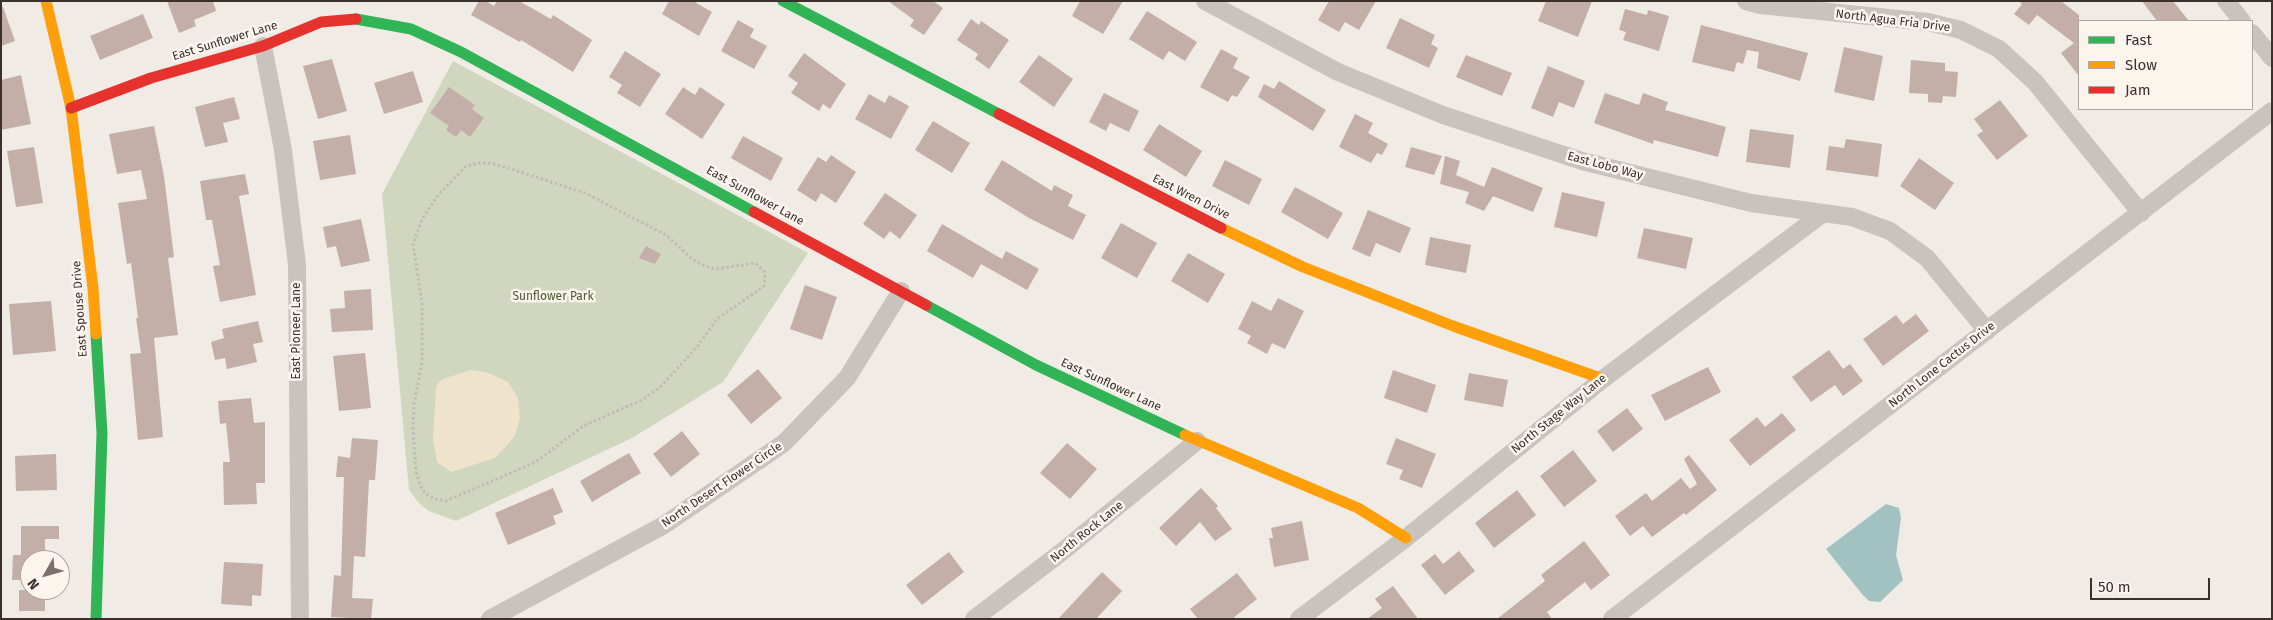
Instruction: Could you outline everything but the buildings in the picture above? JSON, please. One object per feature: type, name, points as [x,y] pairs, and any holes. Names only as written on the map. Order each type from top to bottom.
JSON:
[{"type":"street","name":"East Spouse Drive","points":[[46,1],[71,108],[92,288],[102,433],[96,619]]},
{"type":"street","name":"East Wren Drive","points":[[783,1],[1180,208],[1302,267],[1453,326],[1603,379]]},
{"type":"street","name":"East Lobo Way","points":[[1205,1],[1338,72],[1443,115],[1582,161],[1751,203],[1852,217],[1890,231],[1927,258],[1986,332]]},
{"type":"street","name":"North Agua Fria Drive","points":[[1746,1],[1760,5],[1928,22],[1961,30],[1999,48],[2035,82],[2141,213]]},
{"type":"street","points":[[2226,1],[2241,20]]},
{"type":"street","name":"East Sunflower Lane","points":[[71,108],[151,78],[263,46],[322,22],[360,19],[411,29],[461,52],[1036,365],[1197,441],[1358,508],[1406,538]]},
{"type":"street","points":[[2253,34],[2272,58]]},
{"type":"street","name":"East Pioneer Lane","points":[[263,46],[283,150],[297,265],[300,619]]},
{"type":"street","name":"North Lone Cactus Drive","points":[[1612,619],[2272,111]]},
{"type":"street","name":"North Stage Way Lane","points":[[1299,619],[1406,538],[1603,379],[1822,214]]},
{"type":"street","name":"North Desert Flower Circle","points":[[490,619],[664,525],[784,443],[847,378],[900,291]]},
{"type":"street","name":"North Rock Lane","points":[[974,619],[1063,551],[1197,441]]},
{"type":"path","points":[[478,163],[492,163],[585,193],[666,235],[692,259],[705,266],[716,269],[755,263],[764,271],[764,286],[718,319],[697,347],[659,388],[642,400],[583,426],[536,462],[506,476],[446,501],[434,499],[425,493],[420,485],[416,471],[413,431],[414,404],[422,362],[422,303],[413,244],[422,220],[438,196],[465,167],[478,163]]},
{"type":"green space","name":"Sunflower Park","points":[[453,61],[808,253],[723,382],[632,438],[456,521],[429,511],[419,503],[409,490],[382,194]]},
{"type":"sand","points":[[471,370],[489,373],[508,382],[518,398],[520,418],[515,436],[495,458],[451,472],[437,462],[433,438],[436,388],[443,379]]},
{"type":"water","points":[[1886,504],[1899,508],[1901,518],[1896,555],[1903,580],[1880,602],[1869,601],[1826,549]]},
{"type":"traffic: fast","points":[[783,1],[999,114]]},
{"type":"traffic: fast","points":[[356,19],[411,29],[461,52],[754,212]]},
{"type":"traffic: fast","points":[[926,305],[1036,365],[1185,435]]},
{"type":"traffic: fast","points":[[96,334],[102,433],[96,619]]},
{"type":"traffic: slow","points":[[46,1],[71,108],[93,288],[96,334]]},
{"type":"traffic: slow","points":[[1221,228],[1303,267],[1453,326],[1603,379]]},
{"type":"traffic: slow","points":[[1185,435],[1358,508],[1406,538]]},
{"type":"traffic: jam","points":[[71,108],[151,78],[263,46],[321,22],[356,19]]},
{"type":"traffic: jam","points":[[999,114],[1221,228]]},
{"type":"traffic: jam","points":[[754,212],[926,305]]}]
